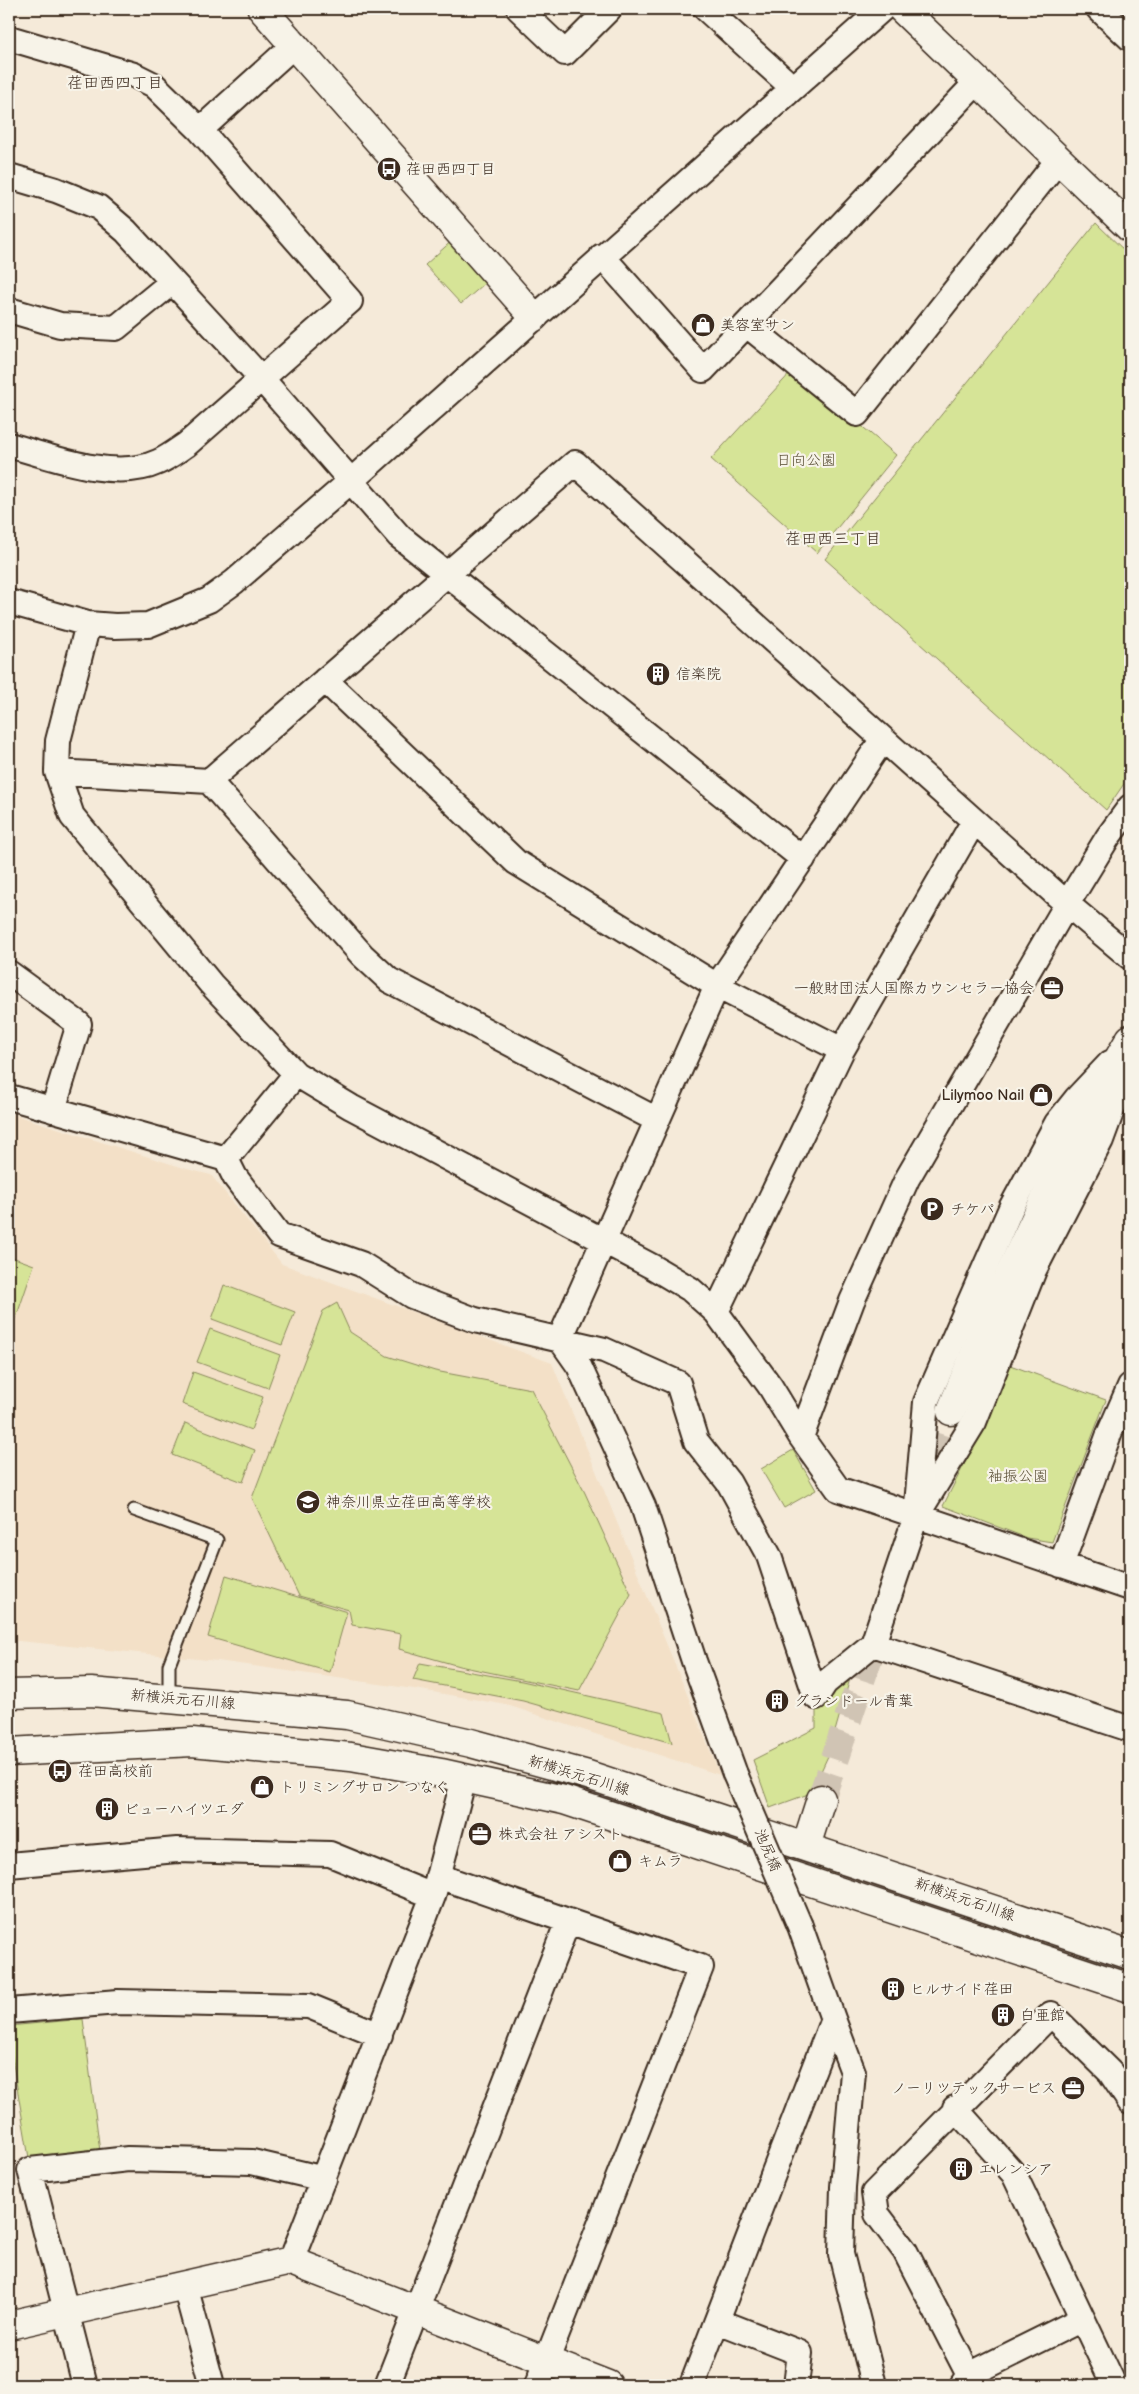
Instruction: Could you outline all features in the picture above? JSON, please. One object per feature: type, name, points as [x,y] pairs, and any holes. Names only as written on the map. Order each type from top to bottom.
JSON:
[{"type":"street","points":[[262,9],[295,44],[534,317]]},
{"type":"street","points":[[519,9],[565,53],[609,9]]},
{"type":"street","points":[[706,9],[793,88]]},
{"type":"street","points":[[9,602],[88,624],[148,624],[209,600],[234,582],[352,480],[882,9]]},
{"type":"street","points":[[902,9],[1130,228]]},
{"type":"street","points":[[1099,9],[1130,38]]},
{"type":"street","points":[[9,38],[134,75],[154,85],[200,130],[350,301],[187,444],[157,463],[124,470],[82,465],[9,445]]},
{"type":"street","points":[[200,130],[295,44]]},
{"type":"street","points":[[602,256],[703,370],[977,82]]},
{"type":"street","points":[[747,325],[857,414],[1059,159]]},
{"type":"street","points":[[9,176],[56,190],[98,207],[126,230],[261,378],[399,536],[803,859]]},
{"type":"street","points":[[9,310],[60,325],[116,328],[172,282]]},
{"type":"street","points":[[57,772],[209,781],[575,463],[1067,904],[1130,957]]},
{"type":"street","points":[[88,624],[58,741],[57,772],[72,816],[212,984],[296,1074],[351,1107],[690,1289],[716,1312],[770,1386],[800,1437],[838,1488],[1130,1588]]},
{"type":"street","points":[[325,680],[516,862],[717,986],[842,1050]]},
{"type":"street","points":[[560,1339],[717,986],[883,740]]},
{"type":"street","points":[[209,781],[362,955],[389,980],[657,1120]]},
{"type":"street","points":[[800,1437],[852,1300],[907,1179],[1067,904],[1108,836],[1130,807]]},
{"type":"street","points":[[716,1312],[842,1050],[974,821]]},
{"type":"street","points":[[9,973],[79,1024],[53,1110]]},
{"type":"street","points":[[916,1516],[926,1402],[1010,1208],[1057,1122],[1128,1043]]},
{"type":"street","points":[[9,1097],[226,1159],[235,1177],[279,1235],[361,1264],[412,1296],[475,1320],[604,1350],[678,1383],[696,1441],[729,1483],[769,1556],[816,1697],[825,1684],[873,1644],[916,1516],[974,1422],[1034,1270],[1101,1140],[1125,1075],[1128,1043]]},
{"type":"street","points":[[951,1411],[989,1317],[1060,1164],[1128,1043]]},
{"type":"street","points":[[226,1159],[296,1074]]},
{"type":"street","name":"池尻橋","points":[[560,1339],[579,1366],[643,1506],[694,1661],[735,1774],[800,1926],[853,2072],[843,2187],[841,2254],[874,2385]]},
{"type":"street","points":[[1061,1565],[1109,1434],[1130,1386]]},
{"type":"street","points":[[873,1644],[1130,1729]]},
{"type":"street","name":"新横浜元石川線","points":[[9,1694],[91,1692],[347,1715],[462,1741],[588,1775],[1130,1955]]},
{"type":"street","name":"新横浜元石川線","points":[[9,1752],[192,1742],[351,1757],[464,1778],[564,1800],[1130,1988]]},
{"type":"street","points":[[291,2261],[380,2035],[436,1886],[464,1778]]},
{"type":"street","points":[[806,1846],[821,1799]]},
{"type":"street","points":[[9,1866],[177,1850],[330,1854],[436,1886],[568,1921],[701,1967],[542,2373]]},
{"type":"street","points":[[388,2385],[415,2309],[568,1921]]},
{"type":"street","points":[[9,2011],[118,2002],[309,2006],[380,2035]]},
{"type":"street","points":[[1082,2319],[966,2380],[906,2251],[876,2214],[874,2193],[955,2108],[1051,2014],[1110,2072],[1130,2102]]},
{"type":"street","points":[[692,2385],[833,2019]]},
{"type":"street","points":[[955,2108],[1014,2174],[1114,2385]]},
{"type":"street","points":[[85,2385],[30,2170],[128,2159],[252,2162],[324,2179]]},
{"type":"street","points":[[9,2325],[291,2261],[415,2309],[542,2373],[608,2385]]},
{"type":"street","points":[[185,2286],[212,2385]]},
{"type":"street","points":[[718,2321],[800,2353],[796,2385]]},
{"type":"lane","points":[[134,1510],[217,1540],[169,1665],[169,1698]]},
{"type":"shaded area","name":"神奈川県立荏田高等学校","points":[[9,1113],[211,1175],[282,1264],[552,1363],[720,1775],[507,1705],[421,1690],[218,1661],[9,1640]]},
{"type":"green space","points":[[1096,223],[1130,256],[1130,775],[1106,810],[825,559]]},
{"type":"green space","points":[[455,238],[491,278],[461,304],[425,265]]},
{"type":"green space","name":"日向公園","points":[[794,369],[896,455],[817,553],[711,459]]},
{"type":"green space","points":[[9,1256],[34,1265],[16,1318],[9,1316]]},
{"type":"green space","points":[[224,1285],[295,1312],[282,1345],[212,1319]]},
{"type":"green space","points":[[337,1303],[350,1332],[387,1356],[435,1371],[531,1389],[585,1493],[631,1594],[579,1691],[459,1666],[399,1649],[401,1634],[352,1625],[349,1610],[299,1596],[252,1498],[323,1311]]},
{"type":"green space","points":[[210,1329],[280,1355],[268,1388],[197,1362]]},
{"type":"green space","name":"袖振公園","points":[[1010,1365],[1106,1400],[1052,1542],[1027,1538],[943,1506],[980,1433]]},
{"type":"green space","points":[[193,1372],[263,1397],[251,1430],[182,1404]]},
{"type":"green space","points":[[185,1423],[255,1450],[243,1482],[172,1455]]},
{"type":"green space","points":[[793,1450],[816,1490],[784,1508],[761,1469]]},
{"type":"green space","points":[[226,1575],[347,1612],[330,1672],[208,1637]]},
{"type":"green space","points":[[420,1663],[522,1681],[664,1713],[672,1743],[523,1701],[413,1680]]},
{"type":"green space","points":[[853,1668],[828,1756],[811,1793],[770,1808],[753,1760],[816,1728],[816,1699]]},
{"type":"green space","points":[[83,2019],[100,2151],[29,2158],[9,2040],[9,2026]]},
{"type":"tunnel","points":[[921,1501],[951,1411]]},
{"type":"tunnel","points":[[821,1799],[878,1630]]},
{"type":"place","name":"荏田西四丁目","points":[[389,169]]},
{"type":"place","name":"美容室サン","points":[[703,325]]},
{"type":"place","name":"信楽院","points":[[658,674]]},
{"type":"place","name":"一般財団法人国際カウンセラー協会","points":[[1052,988]]},
{"type":"place","name":"Lilymoo Nail","points":[[1041,1095]]},
{"type":"place","name":"チケパ","points":[[932,1209]]},
{"type":"place","name":"神奈川県立荏田高等学校","points":[[308,1502]]},
{"type":"place","name":"グランドール青葉","points":[[777,1701]]},
{"type":"place","name":"荏田高校前","points":[[60,1771]]},
{"type":"place","name":"トリミングサロン つなぐ","points":[[262,1787]]},
{"type":"place","name":"ビューハイツエダ","points":[[107,1809]]},
{"type":"place","name":"株式会社 アシスト","points":[[480,1834]]},
{"type":"place","name":"キムラ","points":[[620,1861]]},
{"type":"place","name":"ヒルサイド荏田","points":[[893,1989]]},
{"type":"place","name":"白亜館","points":[[1003,2015]]},
{"type":"place","name":"ノーリツテックサービス","points":[[1073,2088]]},
{"type":"place","name":"エレンシア","points":[[961,2169]]},
{"type":"district","name":"荏田西四丁目","points":[[115,82]]},
{"type":"district","name":"荏田西三丁目","points":[[833,538]]}]
